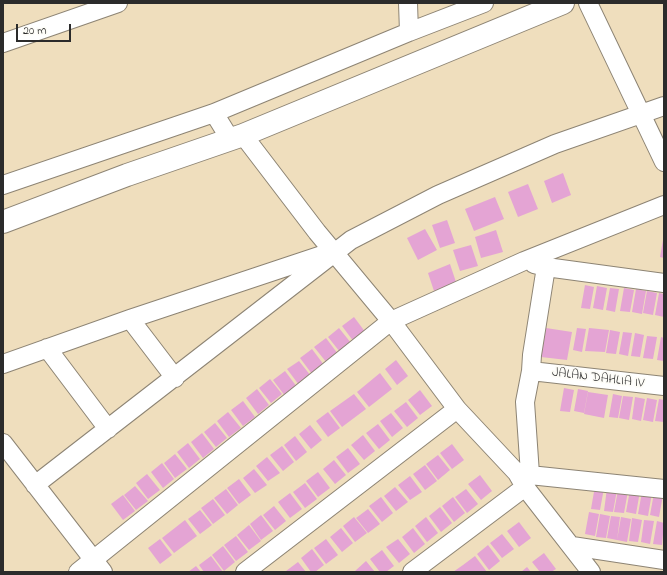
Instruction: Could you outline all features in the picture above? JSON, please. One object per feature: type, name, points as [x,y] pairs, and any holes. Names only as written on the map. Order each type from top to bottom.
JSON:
[{"type":"street","points":[[3,43],[118,3]]},
{"type":"street","points":[[408,3],[408,32]]},
{"type":"street","points":[[3,185],[214,113],[408,32],[484,3]]},
{"type":"street","points":[[3,222],[236,137],[563,3]]},
{"type":"street","points":[[588,3],[664,162]]},
{"type":"street","points":[[35,485],[175,378],[334,251],[351,240],[438,194],[555,144],[664,106]]},
{"type":"street","points":[[214,113],[392,320],[457,409],[524,478],[572,546],[586,570]]},
{"type":"street","points":[[78,572],[98,566],[392,320],[524,261],[664,205]]},
{"type":"street","points":[[3,364],[130,318],[334,251]]},
{"type":"street","points":[[524,261],[546,268],[664,283]]},
{"type":"street","points":[[524,478],[525,402],[546,268]]},
{"type":"street","points":[[130,318],[175,378]]},
{"type":"street","points":[[47,348],[108,429]]},
{"type":"street","name":"JALAN DAHLIA IV","points":[[531,371],[664,386]]},
{"type":"street","points":[[245,572],[457,409]]},
{"type":"street","points":[[3,443],[98,566]]},
{"type":"street","points":[[412,572],[524,478],[664,489]]},
{"type":"street","points":[[572,546],[664,560]]},
{"type":"building","points":[[563,173],[571,195],[552,203],[544,181]]},
{"type":"building","points":[[528,184],[538,209],[518,217],[508,192]]},
{"type":"building","points":[[495,197],[504,219],[474,231],[465,209]]},
{"type":"building","points":[[447,220],[455,243],[440,248],[432,225]]},
{"type":"building","points":[[425,229],[437,250],[418,260],[407,238]]},
{"type":"building","points":[[496,230],[503,252],[481,258],[475,237]]},
{"type":"building","points":[[664,240],[664,258],[660,257]]},
{"type":"building","points":[[471,245],[478,266],[460,271],[453,250]]},
{"type":"building","points":[[450,264],[456,282],[434,291],[428,273]]},
{"type":"building","points":[[585,285],[594,287],[590,309],[581,308]]},
{"type":"building","points":[[597,286],[607,288],[603,310],[593,308]]},
{"type":"building","points":[[610,288],[619,289],[615,312],[606,310]]},
{"type":"building","points":[[624,288],[634,290],[630,312],[620,311]]},
{"type":"building","points":[[636,289],[646,291],[642,314],[632,312]]},
{"type":"building","points":[[647,291],[657,293],[653,315],[643,313]]},
{"type":"building","points":[[659,293],[664,294],[664,317],[655,315]]},
{"type":"building","points":[[354,317],[366,333],[354,342],[342,326]]},
{"type":"building","points":[[339,328],[351,343],[340,352],[328,337]]},
{"type":"building","points":[[546,328],[572,332],[567,360],[541,357]]},
{"type":"building","points":[[577,328],[586,329],[582,352],[573,350]]},
{"type":"building","points":[[589,328],[609,330],[605,352],[585,351]]},
{"type":"building","points":[[610,330],[620,332],[616,354],[606,353]]},
{"type":"building","points":[[623,332],[632,333],[628,356],[619,354]]},
{"type":"building","points":[[635,333],[644,335],[640,357],[631,356]]},
{"type":"building","points":[[647,336],[657,337],[653,359],[643,358]]},
{"type":"building","points":[[661,337],[664,338],[664,361],[657,360]]},
{"type":"building","points":[[326,338],[338,354],[327,363],[314,347]]},
{"type":"building","points":[[312,349],[324,365],[312,374],[300,358]]},
{"type":"building","points":[[396,360],[408,376],[397,385],[385,369]]},
{"type":"building","points":[[299,361],[311,376],[299,385],[287,369]]},
{"type":"building","points":[[285,371],[297,387],[285,396],[273,380]]},
{"type":"building","points":[[380,373],[392,389],[369,407],[357,392]]},
{"type":"building","points":[[270,379],[282,394],[271,403],[259,388]]},
{"type":"building","points":[[564,388],[574,390],[570,412],[560,411]]},
{"type":"building","points":[[257,389],[269,405],[258,414],[246,398]]},
{"type":"building","points":[[578,389],[588,391],[584,413],[574,411]]},
{"type":"building","points":[[420,390],[432,406],[420,415],[408,400]]},
{"type":"building","points":[[588,392],[608,395],[604,418],[584,414]]},
{"type":"building","points":[[354,394],[366,409],[342,427],[330,411]]},
{"type":"building","points":[[613,394],[622,396],[618,418],[609,417]]},
{"type":"building","points":[[623,396],[633,397],[629,420],[619,418]]},
{"type":"building","points":[[635,397],[645,399],[641,421],[632,419]]},
{"type":"building","points":[[647,398],[657,400],[653,422],[643,420]]},
{"type":"building","points":[[659,399],[664,400],[664,422],[655,421]]},
{"type":"building","points":[[243,401],[255,417],[243,426],[231,410]]},
{"type":"building","points":[[406,402],[418,418],[407,427],[394,411]]},
{"type":"building","points":[[228,412],[241,428],[229,437],[217,421]]},
{"type":"building","points":[[328,412],[340,428],[328,437],[316,421]]},
{"type":"building","points":[[391,413],[403,428],[392,437],[380,421]]},
{"type":"building","points":[[215,423],[227,438],[216,447],[204,432]]},
{"type":"building","points":[[378,424],[390,440],[379,449],[366,433]]},
{"type":"building","points":[[310,425],[322,440],[311,449],[299,434]]},
{"type":"building","points":[[202,433],[214,449],[203,458],[191,442]]},
{"type":"building","points":[[363,435],[375,451],[364,460],[351,445]]},
{"type":"building","points":[[295,436],[307,452],[296,461],[284,445]]},
{"type":"building","points":[[188,443],[200,459],[189,468],[177,452]]},
{"type":"building","points":[[452,444],[464,460],[452,469],[440,453]]},
{"type":"building","points":[[282,446],[294,462],[283,471],[270,455]]},
{"type":"building","points":[[348,448],[360,464],[348,473],[336,457]]},
{"type":"building","points":[[175,454],[187,469],[175,478],[164,463]]},
{"type":"building","points":[[438,455],[450,470],[438,480],[426,464]]},
{"type":"building","points":[[267,457],[280,473],[268,481],[256,466]]},
{"type":"building","points":[[334,460],[346,475],[335,484],[323,469]]},
{"type":"building","points":[[162,463],[174,479],[163,488],[151,472]]},
{"type":"building","points":[[425,465],[437,481],[425,490],[413,474]]},
{"type":"building","points":[[254,469],[267,485],[255,493],[243,478]]},
{"type":"building","points":[[318,472],[330,488],[318,497],[306,481]]},
{"type":"building","points":[[147,474],[160,490],[148,499],[136,483]]},
{"type":"building","points":[[480,475],[492,491],[481,500],[468,484]]},
{"type":"building","points":[[410,476],[422,492],[410,500],[398,485]]},
{"type":"building","points":[[239,479],[251,495],[239,504],[227,488]]},
{"type":"building","points":[[305,483],[317,499],[305,508],[293,492]]},
{"type":"building","points":[[135,486],[148,501],[136,510],[124,495]]},
{"type":"building","points":[[595,486],[604,488],[600,510],[591,509]]},
{"type":"building","points":[[395,487],[408,502],[396,511],[384,496]]},
{"type":"building","points":[[607,488],[617,490],[613,512],[604,511]]},
{"type":"building","points":[[226,489],[238,505],[227,514],[214,498]]},
{"type":"building","points":[[466,489],[478,504],[467,513],[455,497]]},
{"type":"building","points":[[618,490],[628,491],[624,513],[614,512]]},
{"type":"building","points":[[630,490],[640,491],[636,514],[626,512]]},
{"type":"building","points":[[642,492],[652,493],[648,516],[638,514]]},
{"type":"building","points":[[290,493],[302,509],[290,518],[278,502]]},
{"type":"building","points":[[654,493],[663,495],[659,517],[650,515]]},
{"type":"building","points":[[123,495],[135,511],[123,520],[111,504]]},
{"type":"building","points":[[381,497],[393,513],[382,522],[369,506]]},
{"type":"building","points":[[453,497],[465,513],[454,522],[442,506]]},
{"type":"building","points":[[213,499],[225,515],[213,524],[201,508]]},
{"type":"building","points":[[274,506],[286,521],[275,530],[263,515]]},
{"type":"building","points":[[440,507],[452,523],[441,532],[429,516]]},
{"type":"building","points":[[368,509],[380,524],[368,533],[356,518]]},
{"type":"building","points":[[200,510],[212,525],[200,534],[188,519]]},
{"type":"building","points":[[589,512],[599,514],[595,536],[585,534]]},
{"type":"building","points":[[600,514],[610,516],[606,538],[596,537]]},
{"type":"building","points":[[261,515],[273,531],[261,540],[250,524]]},
{"type":"building","points":[[611,516],[620,517],[617,540],[607,538]]},
{"type":"building","points":[[354,517],[367,533],[355,542],[343,526]]},
{"type":"building","points":[[426,517],[438,533],[427,542],[415,526]]},
{"type":"building","points":[[621,517],[631,519],[627,542],[617,540]]},
{"type":"building","points":[[632,518],[642,520],[638,542],[629,541]]},
{"type":"building","points":[[185,520],[197,536],[174,553],[162,538]]},
{"type":"building","points":[[644,520],[654,521],[650,544],[641,542]]},
{"type":"building","points":[[657,521],[664,523],[662,545],[653,544]]},
{"type":"building","points":[[519,522],[531,538],[519,547],[507,531]]},
{"type":"building","points":[[249,525],[261,541],[249,550],[237,535]]},
{"type":"building","points":[[341,528],[353,543],[342,552],[330,537]]},
{"type":"building","points":[[413,528],[425,544],[414,553],[402,537]]},
{"type":"building","points":[[502,534],[514,549],[502,558],[490,543]]},
{"type":"building","points":[[236,536],[248,552],[236,561],[224,545]]},
{"type":"building","points":[[160,539],[172,555],[160,564],[148,548]]},
{"type":"building","points":[[326,539],[338,555],[326,564],[314,548]]},
{"type":"building","points":[[398,539],[410,554],[399,563],[386,547]]},
{"type":"building","points":[[488,545],[500,561],[489,570],[477,554]]},
{"type":"building","points":[[223,546],[235,562],[224,571],[212,555]]},
{"type":"building","points":[[312,549],[324,565],[315,572],[311,572],[301,558]]},
{"type":"building","points":[[382,550],[394,566],[386,572],[380,572],[370,559]]},
{"type":"building","points":[[544,553],[556,569],[551,572],[540,572],[532,562]]},
{"type":"building","points":[[211,556],[223,572],[204,572],[199,565]]},
{"type":"building","points":[[475,556],[487,572],[453,572],[463,565]]},
{"type":"building","points":[[366,561],[375,572],[355,571]]},
{"type":"building","points":[[298,562],[306,572],[286,571]]},
{"type":"building","points":[[196,566],[201,572],[188,572]]},
{"type":"building","points":[[527,567],[531,572],[521,572]]}]
